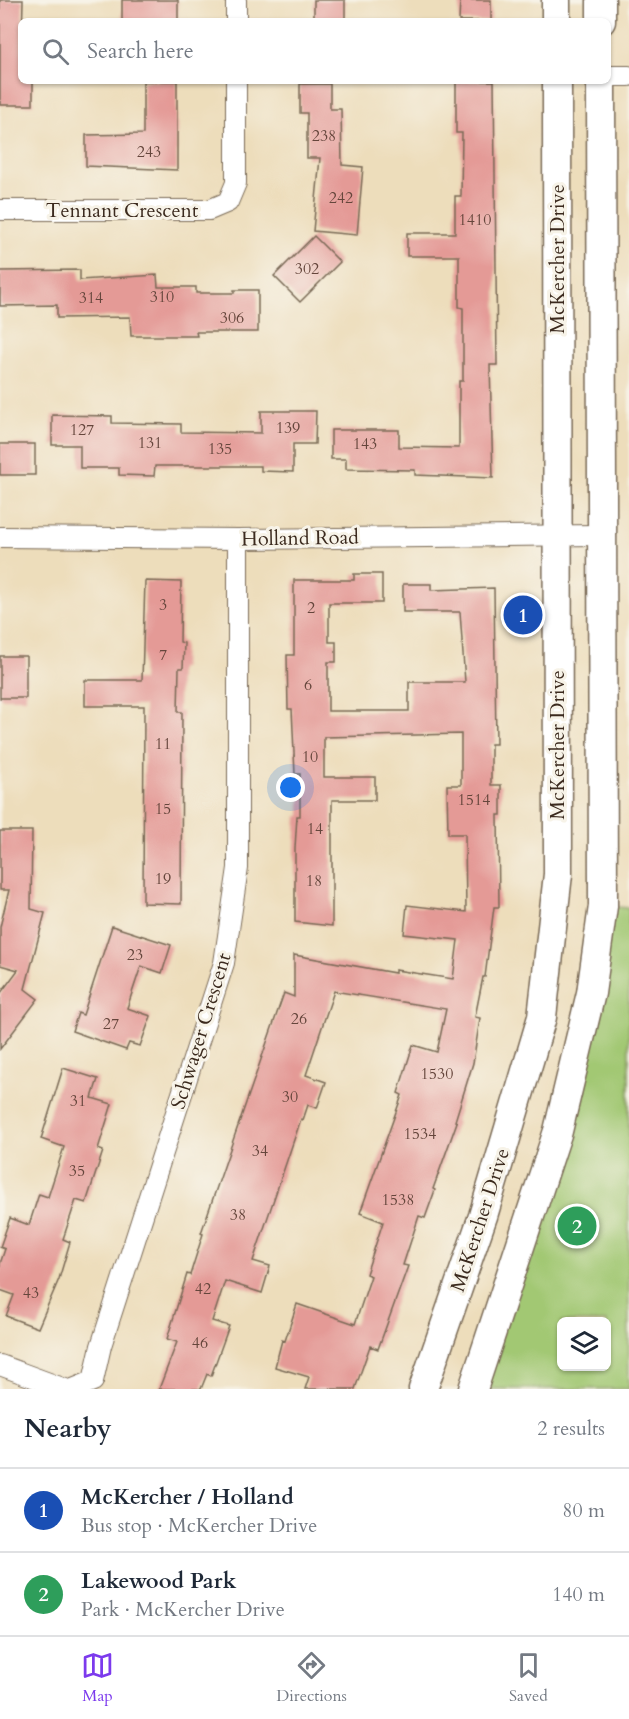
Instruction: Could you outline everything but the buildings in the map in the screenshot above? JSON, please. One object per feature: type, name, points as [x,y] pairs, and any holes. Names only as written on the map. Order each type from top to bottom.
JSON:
[{"type":"main road","points":[[556,0],[556,18]]},
{"type":"main road","points":[[601,0],[601,18]]},
{"type":"main road","name":"McKercher Drive","points":[[423,1389],[483,1216],[542,1017],[558,874],[556,84]]},
{"type":"main road","points":[[473,1389],[558,1131],[591,993],[603,906],[601,84]]},
{"type":"street","points":[[236,0],[236,18]]},
{"type":"street","points":[[611,76],[629,76]]},
{"type":"street","name":"Tennant Crescent","points":[[0,210],[209,210],[228,202],[236,183],[236,84]]},
{"type":"street","name":"Holland Road","points":[[0,537],[238,539],[601,535]]},
{"type":"street","name":"Schwager Crescent","points":[[73,1389],[93,1381],[100,1346],[224,963],[238,868],[238,539]]},
{"type":"street","points":[[0,1365],[65,1389]]},
{"type":"green space","points":[[603,906],[629,908],[629,1389],[472,1389],[558,1131]]},
{"type":"place","name":"McKercher / Holland","points":[[523,615]]},
{"type":"place","name":"Lakewood Park","points":[[577,1226]]}]
